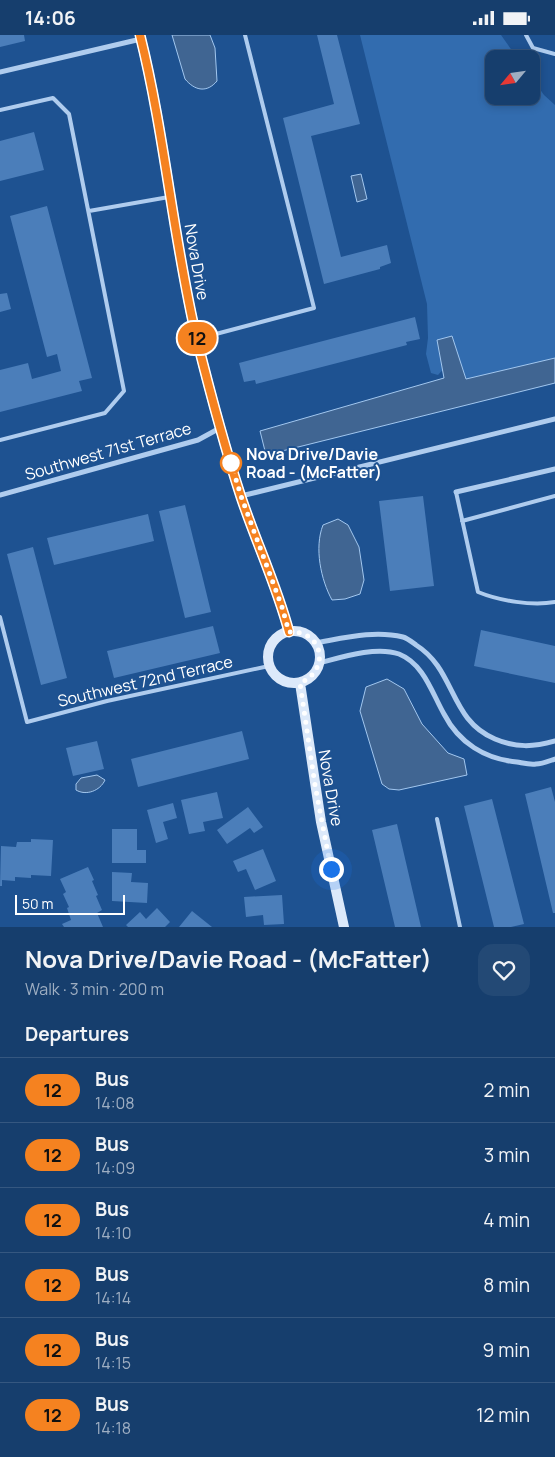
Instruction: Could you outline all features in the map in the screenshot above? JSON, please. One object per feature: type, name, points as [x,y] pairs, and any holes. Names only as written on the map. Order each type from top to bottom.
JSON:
[{"type":"street","name":"Nova Drive","points":[[141,37],[158,120],[182,267],[197,339],[220,427],[241,496],[282,607],[289,632]]},
{"type":"street","points":[[0,72],[141,37]]},
{"type":"street","points":[[241,496],[555,419]]},
{"type":"street","name":"Southwest 71st Terrace","points":[[0,495],[198,440],[220,427]]},
{"type":"street","points":[[456,492],[555,469]]},
{"type":"street","points":[[297,631],[316,643],[319,663],[313,675],[300,683],[292,683],[278,678],[269,666],[270,648],[281,635],[297,631]]},
{"type":"street","points":[[316,643],[377,633],[404,637],[425,650],[442,669],[460,707],[472,725],[484,734],[506,743],[535,747],[555,741]]},
{"type":"street","points":[[319,663],[350,654],[377,651],[399,654],[414,664],[427,679],[444,716],[460,737],[475,749],[502,761],[536,764],[555,759]]},
{"type":"street","name":"Nova Drive","points":[[300,683],[319,813],[344,927]]},
{"type":"lane","points":[[197,339],[314,308],[245,35]]},
{"type":"lane","points":[[526,35],[533,48],[555,54]]},
{"type":"lane","points":[[0,110],[53,98],[69,114],[124,391],[105,413],[0,440]]},
{"type":"lane","points":[[89,211],[171,197]]},
{"type":"lane","points":[[456,492],[478,592],[493,598],[544,604],[555,602]]},
{"type":"lane","points":[[462,521],[555,497]]},
{"type":"lane","name":"Southwest 72nd Terrace","points":[[0,617],[27,722],[107,701],[269,666]]},
{"type":"lane","points":[[437,819],[460,927]]},
{"type":"shaded area","points":[[172,35],[210,35],[215,48],[217,81],[213,85],[201,89],[193,86],[185,79]]},
{"type":"shaded area","points":[[360,35],[501,35],[512,50],[485,50],[485,105],[540,105],[540,89],[555,105],[555,369],[469,385],[447,365],[438,375],[431,373],[426,354],[428,338],[427,304]]},
{"type":"shaded area","points":[[361,174],[367,199],[357,202],[351,176]]},
{"type":"shaded area","points":[[452,336],[466,379],[555,358],[555,383],[266,455],[260,431],[444,378],[437,340]]},
{"type":"shaded area","points":[[338,519],[348,525],[359,547],[364,580],[360,594],[345,599],[332,600],[322,574],[319,544],[323,525]]},
{"type":"shaded area","points":[[387,679],[404,689],[422,724],[448,753],[464,759],[467,775],[399,790],[389,789],[382,784],[360,711],[366,687]]},
{"type":"shaded area","points":[[97,775],[105,780],[96,790],[84,793],[76,790],[76,784],[81,778]]},
{"type":"building","points":[[0,35],[24,35],[25,41],[0,47]]},
{"type":"building","points":[[317,35],[337,35],[360,124],[311,136],[341,257],[387,245],[391,263],[380,267],[380,269],[324,284],[283,118],[334,104]]},
{"type":"building","points":[[34,132],[44,170],[0,181],[0,141]]},
{"type":"building","points":[[47,206],[92,378],[79,381],[82,391],[0,412],[0,370],[28,363],[32,379],[61,371],[57,354],[47,357],[10,216]]},
{"type":"building","points":[[7,293],[11,309],[0,312],[0,294]]},
{"type":"building","points":[[415,317],[420,339],[406,342],[407,345],[256,384],[255,380],[244,382],[239,363]]},
{"type":"building","points":[[423,496],[434,586],[390,591],[379,501]]},
{"type":"building","points":[[185,505],[211,612],[185,618],[159,511]]},
{"type":"building","points":[[148,514],[154,541],[54,565],[47,538]]},
{"type":"building","points":[[33,547],[67,678],[41,685],[7,554]]},
{"type":"building","points":[[213,626],[220,653],[114,678],[107,651]]},
{"type":"building","points":[[481,630],[555,646],[555,683],[474,666]]},
{"type":"building","points":[[242,731],[249,759],[138,787],[131,759]]},
{"type":"building","points":[[97,741],[104,769],[73,776],[66,748]]},
{"type":"building","points":[[551,787],[555,802],[555,913],[553,913],[525,794]]},
{"type":"building","points":[[217,792],[223,818],[203,822],[205,831],[189,834],[181,800]]},
{"type":"building","points":[[492,799],[524,924],[511,927],[494,927],[464,806]]},
{"type":"building","points":[[173,803],[177,818],[163,822],[168,839],[156,843],[147,810]]},
{"type":"building","points":[[248,807],[263,827],[254,833],[250,828],[227,844],[217,830]]},
{"type":"building","points":[[397,824],[421,927],[395,927],[372,830]]},
{"type":"building","points":[[112,829],[137,829],[137,850],[146,850],[146,863],[112,863]]},
{"type":"building","points":[[31,839],[53,840],[51,876],[31,875],[31,878],[15,877],[15,881],[2,880],[2,886],[0,886],[1,846],[16,847],[17,842],[31,842]]},
{"type":"building","points":[[263,849],[276,881],[255,890],[246,869],[238,872],[233,861]]},
{"type":"building","points":[[88,867],[94,880],[92,881],[98,895],[96,896],[102,910],[97,913],[103,927],[64,927],[62,924],[71,920],[67,908],[69,907],[63,894],[66,892],[60,879]]},
{"type":"building","points":[[112,872],[132,873],[131,882],[148,883],[147,903],[112,901]]},
{"type":"building","points":[[282,895],[284,924],[264,925],[263,915],[246,917],[244,897]]},
{"type":"building","points":[[157,908],[170,922],[165,927],[128,927],[126,925],[140,912],[146,919]]},
{"type":"building","points":[[192,911],[212,927],[179,927]]},
{"type":"bus line","name":"12","points":[[140,35],[160,128],[182,267],[197,339],[241,496],[282,607],[289,632]]},
{"type":"place","name":"Nova Drive/Davie Road - (McFatter)","points":[[231,463]]},
{"type":"route","points":[[231,463],[289,632],[297,631],[304,634],[316,643],[318,648],[320,657],[317,669],[307,680],[300,683],[321,821],[331,869]]}]
